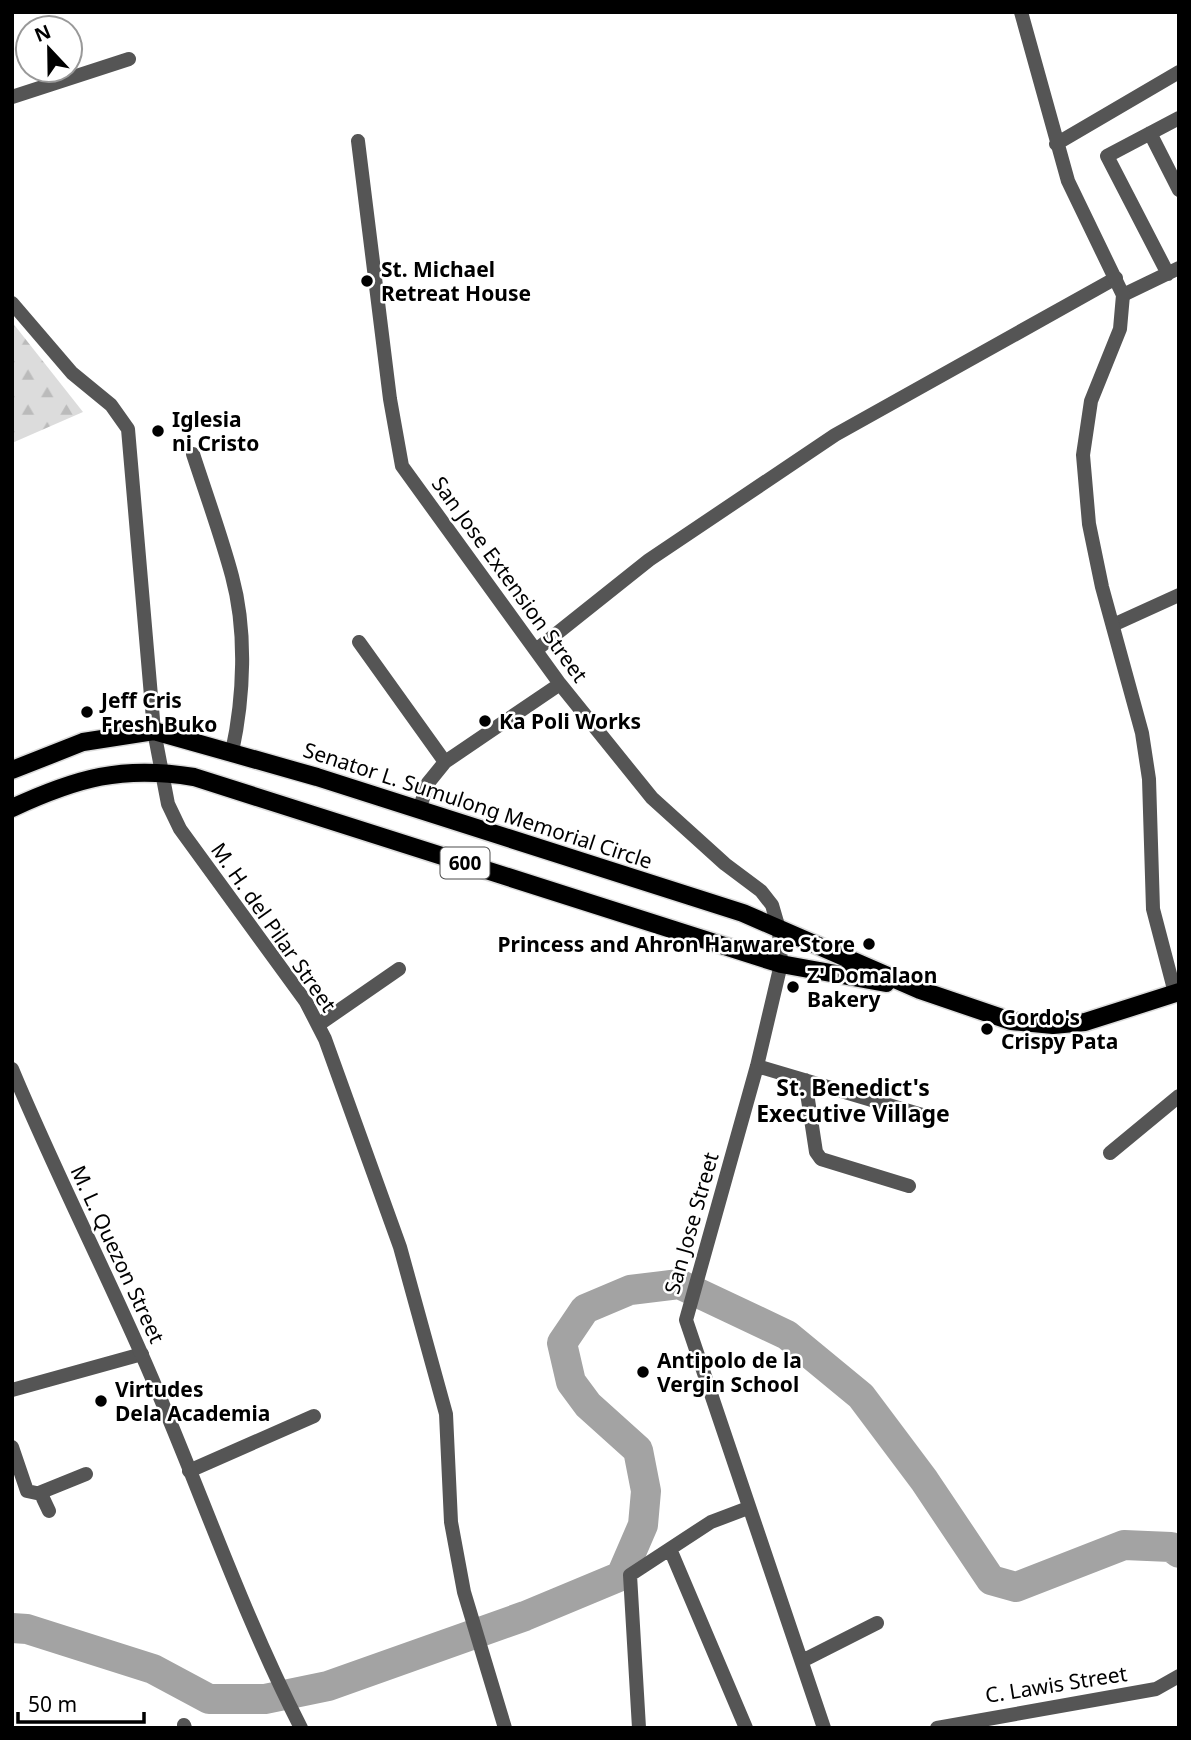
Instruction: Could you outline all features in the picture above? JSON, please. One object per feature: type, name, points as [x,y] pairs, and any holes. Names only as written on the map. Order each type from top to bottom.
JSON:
[{"type":"main road","name":"Senator L. Sumulong Memorial Circle","points":[[12,770],[83,742],[154,731],[232,752],[743,913],[920,990],[1011,1021],[1053,1025],[1099,1018],[1178,996]]},
{"type":"main road","name":"Senator L. Sumulong Memorial Circle","points":[[12,808],[93,777],[126,771],[160,771],[232,788],[781,964],[920,990]]},
{"type":"street","points":[[1021,12],[1068,181],[1123,295],[1120,329],[1091,401],[1083,455],[1089,524],[1142,733],[1149,779],[1153,909],[1178,996]]},
{"type":"street","points":[[12,97],[129,59]]},
{"type":"street","points":[[1056,144],[1179,72]]},
{"type":"street","points":[[1123,295],[1173,271],[1107,156],[1179,118]]},
{"type":"street","points":[[1150,133],[1179,190]]},
{"type":"street","name":"San Jose Extension Street","points":[[358,141],[390,398],[402,466],[560,684],[652,798],[725,864],[761,891],[772,905],[779,929],[781,964]]},
{"type":"street","points":[[536,650],[649,560],[835,435],[1116,278]]},
{"type":"street","name":"M. H. del Pilar Street","points":[[12,303],[72,373],[111,405],[128,429],[154,731],[168,804],[180,829],[306,1002],[318,1025],[400,1247],[446,1414],[451,1522],[464,1592],[505,1728]]},
{"type":"street","points":[[193,454],[233,579],[238,615],[241,639],[239,719],[232,752]]},
{"type":"street","points":[[1113,625],[1178,598]]},
{"type":"street","points":[[359,642],[445,762]]},
{"type":"street","points":[[419,810],[435,771],[445,762],[560,684]]},
{"type":"street","name":"San Jose Street","points":[[781,964],[757,1066],[686,1320],[824,1728]]},
{"type":"street","points":[[318,1025],[399,970]]},
{"type":"street","points":[[757,1066],[929,1117]]},
{"type":"street","name":"M. L. Quezon Street","points":[[12,1069],[50,1159],[142,1354],[279,1683],[301,1728]]},
{"type":"street","points":[[805,1080],[816,1152],[821,1159],[909,1186]]},
{"type":"street","points":[[1110,1153],[1179,1096]]},
{"type":"street","points":[[12,1390],[142,1354]]},
{"type":"street","points":[[189,1471],[314,1416]]},
{"type":"street","points":[[12,1447],[27,1491],[39,1493],[86,1474]]},
{"type":"street","points":[[39,1493],[50,1511]]},
{"type":"street","points":[[639,1728],[630,1575],[711,1522],[748,1508]]},
{"type":"street","points":[[670,1549],[746,1728]]},
{"type":"street","points":[[802,1661],[877,1623]]},
{"type":"street","name":"C. Lawis Street","points":[[937,1728],[986,1722],[1156,1689],[1179,1676]]},
{"type":"green space","points":[[12,322],[83,412],[12,443]]},
{"type":"waterway","points":[[12,1628],[27,1629],[153,1669],[209,1699],[265,1699],[328,1686],[525,1616],[621,1576],[643,1525],[646,1491],[638,1450],[588,1405],[571,1382],[562,1343],[585,1309],[630,1290],[679,1284],[787,1335],[861,1396],[924,1480],[991,1580],[1016,1587],[1124,1545],[1171,1547],[1179,1553]]},
{"type":"place","name":"St. Michael Retreat House","points":[[367,281]]},
{"type":"place","name":"Iglesia ni Cristo","points":[[158,431]]},
{"type":"place","name":"Jeff Cris Fresh Buko","points":[[87,712]]},
{"type":"place","name":"Ka Poli Works","points":[[485,721]]},
{"type":"place","name":"Princess and Ahron Harware Store","points":[[869,944]]},
{"type":"place","name":"Z' Domalaon Bakery","points":[[793,987]]},
{"type":"place","name":"Gordo's Crispy Pata","points":[[987,1029]]},
{"type":"place","name":"Antipolo de la Vergin School","points":[[643,1372]]},
{"type":"place","name":"Virtudes Dela Academia","points":[[101,1401]]},
{"type":"district","name":"St. Benedict's Executive Village","points":[[853,1100]]}]
